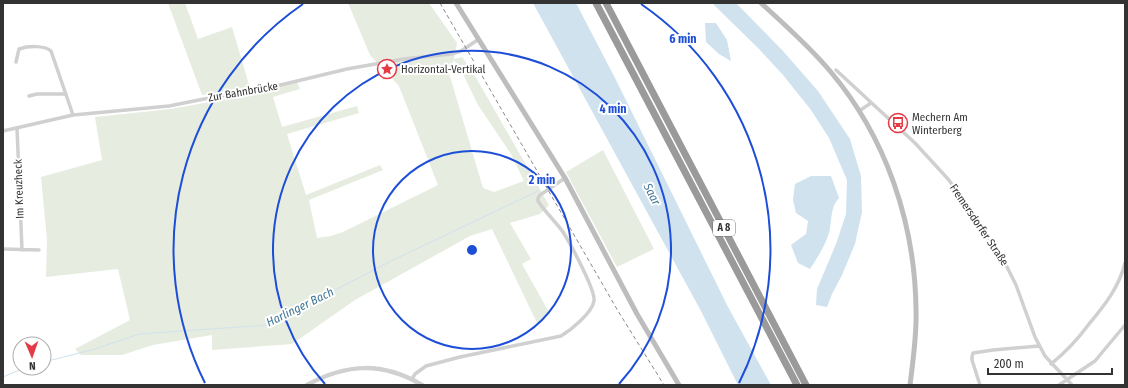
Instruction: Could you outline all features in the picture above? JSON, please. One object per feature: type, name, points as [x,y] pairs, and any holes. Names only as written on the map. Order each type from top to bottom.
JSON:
[{"type":"highway","name":"A 8","points":[[596,3],[797,385]]},
{"type":"highway","name":"A 8","points":[[606,3],[806,385]]},
{"type":"main road","points":[[456,3],[565,178],[637,314],[679,385]]},
{"type":"main road","points":[[761,3],[814,53],[839,82],[859,111],[875,140],[892,179],[901,205],[911,246],[915,279],[915,338],[910,385]]},
{"type":"street","name":"Zur Bahnbrücke","points":[[3,132],[73,115],[169,106],[268,88],[354,68],[404,59],[451,54],[461,51],[479,39]]},
{"type":"street","points":[[16,62],[19,49],[32,47],[48,49],[51,51],[73,115]]},
{"type":"street","name":"Fremersdorfer Straße","points":[[836,70],[915,143],[937,166],[975,216],[1011,274],[1039,346],[1051,364],[1072,385]]},
{"type":"street","points":[[29,96],[37,94],[66,94]]},
{"type":"street","points":[[859,111],[870,103]]},
{"type":"street","name":"Im Kreuzheck","points":[[17,128],[22,250]]},
{"type":"street","points":[[412,379],[415,374],[426,366],[460,357],[561,336],[577,325],[591,308],[594,301],[589,282],[563,232],[538,201],[540,194],[565,178]]},
{"type":"street","points":[[3,249],[39,250]]},
{"type":"street","points":[[1051,364],[1071,346],[1105,304],[1116,288],[1125,263]]},
{"type":"street","points":[[1059,385],[1095,361],[1125,325]]},
{"type":"street","points":[[980,385],[972,360],[974,353],[1039,346]]},
{"type":"street","points":[[307,385],[335,372],[362,368],[388,370],[412,379],[422,385]]},
{"type":"shaded area","points":[[168,3],[185,3],[198,39],[232,27],[250,88],[202,95]]},
{"type":"shaded area","points":[[348,3],[429,3],[457,43],[454,59],[462,57],[471,69],[549,205],[540,214],[510,223],[531,259],[522,264],[550,314],[537,323],[492,229],[470,236],[355,300],[292,344],[212,350],[212,335],[153,345],[122,355],[81,355],[75,349],[130,320],[118,269],[46,277],[47,240],[41,177],[102,160],[95,117],[171,109],[221,100],[297,82],[300,89],[273,97],[282,127],[357,106],[359,113],[287,134],[306,195],[380,165],[383,170],[309,200],[317,238],[331,236],[343,232],[438,185],[399,86],[370,55]],"holes":[[[454,60],[463,74],[478,105],[511,154],[524,181],[494,192],[483,188],[449,73]]]},
{"type":"shaded area","points":[[603,150],[654,249],[617,267],[566,172]]},
{"type":"water","name":"Saar","points":[[533,3],[576,3],[616,80],[728,307],[771,385],[738,385],[701,311]]},
{"type":"water","points":[[712,3],[736,3],[783,51],[818,91],[850,139],[861,176],[862,212],[855,244],[827,307],[816,305],[817,289],[836,244],[846,214],[847,180],[829,138],[811,110],[783,75],[759,49]]},
{"type":"water","points":[[705,23],[716,23],[727,40],[731,61],[719,54],[706,42]]},
{"type":"water","points":[[811,176],[831,176],[839,198],[834,206],[827,238],[821,252],[810,269],[798,263],[791,245],[806,234],[808,221],[796,213],[793,200],[795,184]]},
{"type":"waterway","name":"Harlinger Bach","points":[[52,360],[95,349],[139,334],[268,325],[391,261],[538,191]]},
{"type":"waterway","name":"Harlinger Bach","points":[[3,377],[12,373]]},
{"type":"railway","points":[[440,3],[618,311],[664,385]]},
{"type":"place","name":"Horizontal-Vertikal","points":[[387,69]]},
{"type":"place","name":"Mechern Am Winterberg","points":[[898,123]]}]
